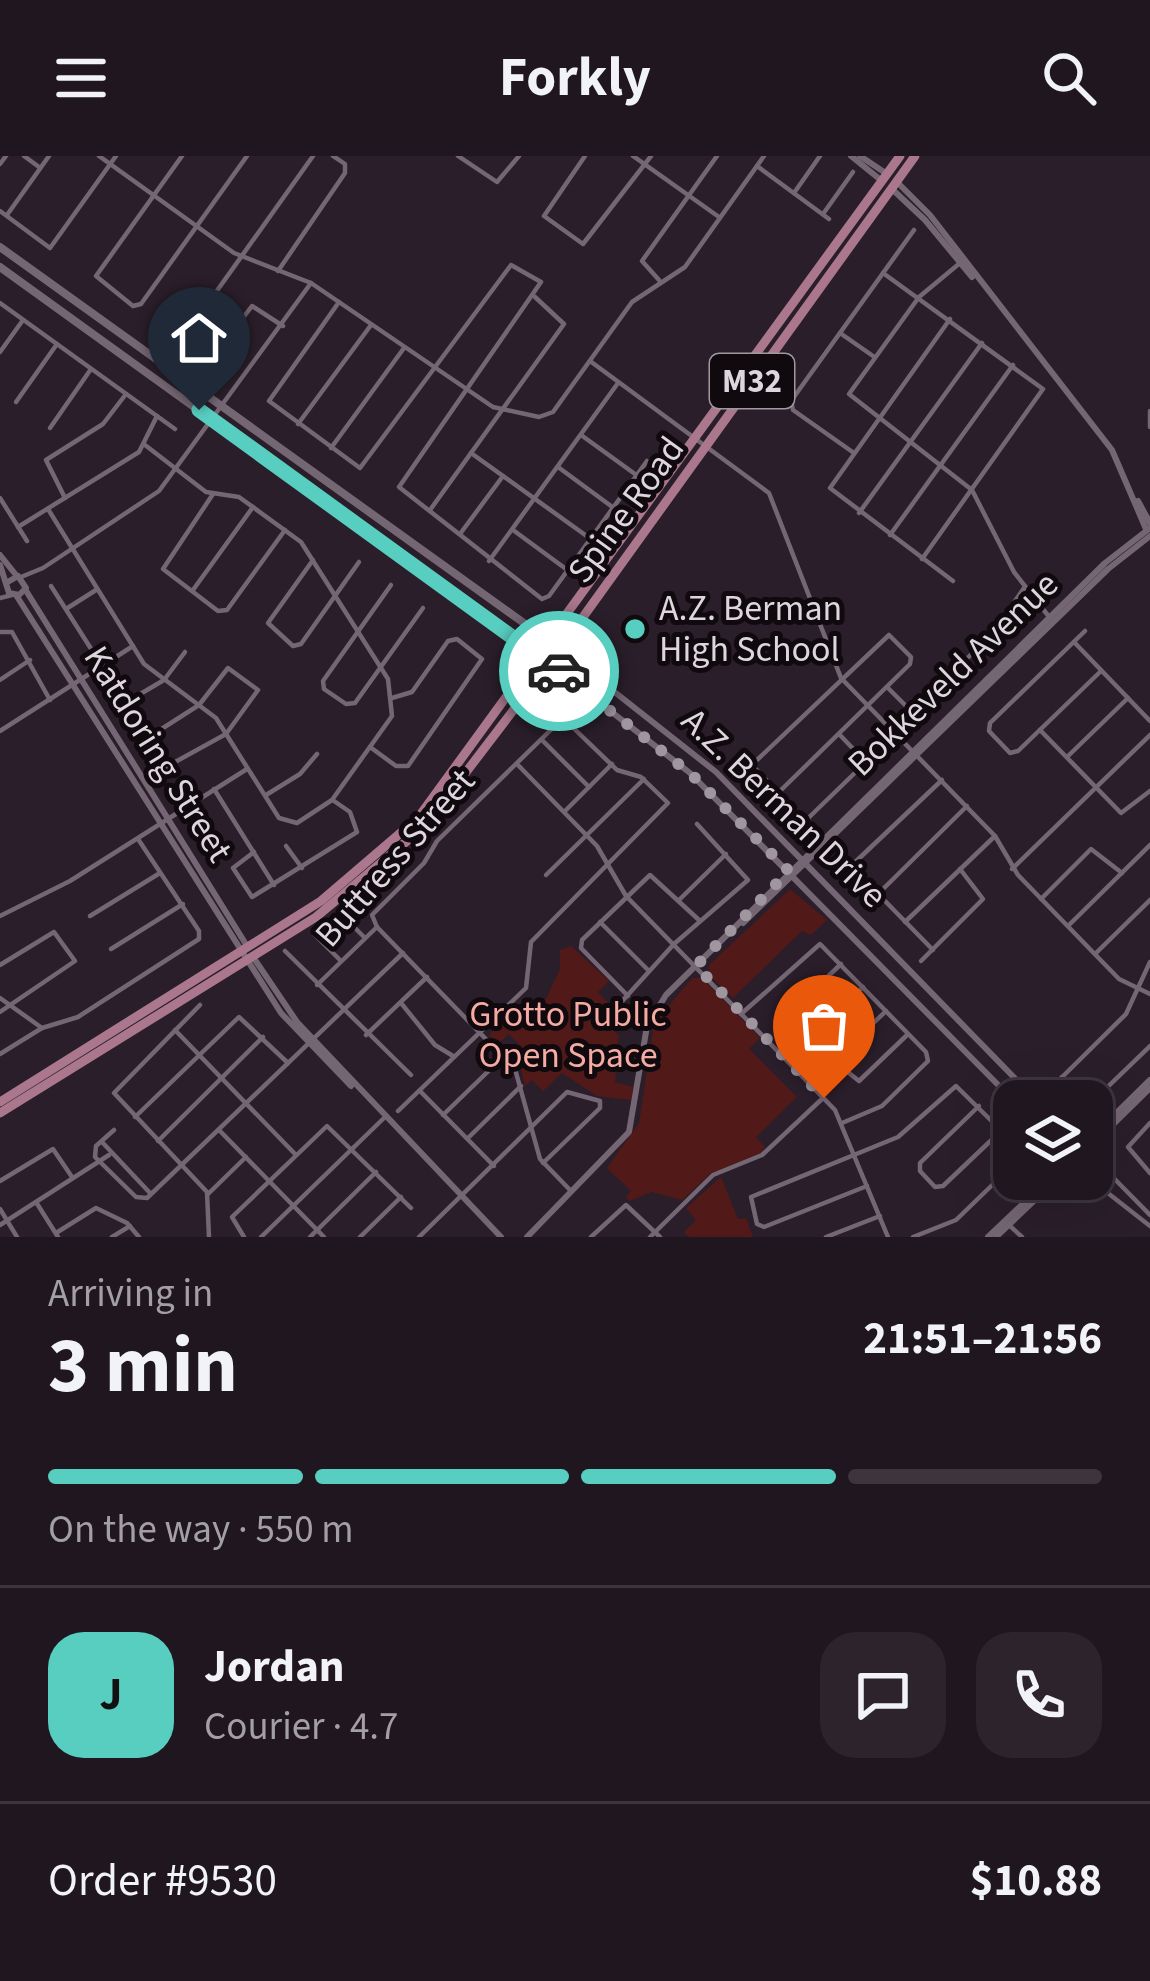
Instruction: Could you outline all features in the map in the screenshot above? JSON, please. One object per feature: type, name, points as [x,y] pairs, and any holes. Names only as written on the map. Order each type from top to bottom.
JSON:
[{"type":"main road","name":"Spine Road","points":[[889,181],[900,156]]},
{"type":"main road","name":"Spine Road","points":[[0,1113],[247,954],[341,887],[418,818],[544,660],[889,181],[915,156]]},
{"type":"main road","name":"A.Z. Berman Drive","points":[[0,248],[555,645]]},
{"type":"main road","name":"A.Z. Berman Drive","points":[[0,268],[544,660]]},
{"type":"main road","name":"Spine Road","points":[[0,1102],[247,954]]},
{"type":"street","points":[[0,164],[6,156]]},
{"type":"street","points":[[24,156],[41,168]]},
{"type":"street","points":[[49,156],[3,213],[50,248],[116,156]]},
{"type":"street","points":[[100,156],[241,257],[311,283],[501,411],[550,415],[632,302],[685,267],[764,156]]},
{"type":"street","points":[[182,156],[96,276],[133,306],[141,304],[247,156]]},
{"type":"street","points":[[223,372],[184,342],[313,156]]},
{"type":"street","points":[[278,271],[345,173],[345,164],[333,156]]},
{"type":"street","points":[[458,156],[496,182],[519,156]]},
{"type":"street","points":[[585,156],[544,216],[583,244],[651,156]]},
{"type":"street","points":[[633,156],[719,217]]},
{"type":"street","points":[[660,283],[642,261],[717,156]]},
{"type":"street","points":[[794,193],[820,156]]},
{"type":"street","points":[[856,156],[889,181],[962,261],[1112,450],[1149,532]]},
{"type":"street","points":[[758,166],[826,216],[853,172]]},
{"type":"street","points":[[854,453],[790,404],[914,230]]},
{"type":"street","points":[[962,261],[919,297],[849,394],[972,490],[1024,588],[1052,620]]},
{"type":"street","points":[[339,302],[269,399],[357,467],[365,466],[511,265],[541,281],[535,297],[400,485],[542,599],[646,461]]},
{"type":"street","points":[[884,272],[1043,389],[922,559]]},
{"type":"street","points":[[14,595],[44,568],[140,508],[179,470],[311,283]]},
{"type":"street","points":[[429,512],[564,324],[563,317],[535,297]]},
{"type":"street","points":[[0,303],[175,429]]},
{"type":"street","points":[[209,362],[252,306],[283,326]]},
{"type":"street","points":[[0,352],[23,320]]},
{"type":"street","points":[[950,320],[830,490],[953,581]]},
{"type":"street","points":[[298,424],[371,325]]},
{"type":"street","points":[[840,333],[873,356]]},
{"type":"street","points":[[859,514],[982,343]]},
{"type":"street","points":[[16,402],[57,344]]},
{"type":"street","points":[[331,448],[404,348]]},
{"type":"street","points":[[590,362],[772,496],[841,677],[995,836],[1012,869],[1119,979],[1150,994]]},
{"type":"street","points":[[890,536],[1013,365]]},
{"type":"street","points":[[50,428],[91,369]]},
{"type":"street","points":[[489,561],[618,383]]},
{"type":"street","points":[[65,498],[46,460],[104,424],[126,394]]},
{"type":"street","points":[[1150,411],[1150,428]]},
{"type":"street","points":[[18,527],[145,445],[157,416]]},
{"type":"street","points":[[581,436],[636,475]]},
{"type":"street","points":[[48,509],[133,646],[226,734],[279,818],[291,824],[332,800],[392,716],[392,698],[381,668],[313,560],[285,530],[239,497],[213,494],[145,445]]},
{"type":"street","points":[[471,453],[590,539]]},
{"type":"street","points":[[558,467],[613,507]]},
{"type":"street","points":[[460,534],[503,476]]},
{"type":"street","points":[[213,494],[163,567],[218,611],[227,610],[285,530]]},
{"type":"street","points":[[0,498],[27,542]]},
{"type":"street","points":[[192,592],[253,507]]},
{"type":"street","points":[[513,530],[567,570]]},
{"type":"street","name":"Bokkeveld Avenue","points":[[527,1237],[629,1132],[647,1026],[658,1005],[1052,620],[1149,532]]},
{"type":"street","name":"Katdoring Street","points":[[0,554],[26,587],[77,682]]},
{"type":"street","points":[[313,560],[268,621],[269,629],[298,646],[359,562]]},
{"type":"street","name":"Katdoring Street","points":[[0,565],[3,590],[14,595],[77,682],[247,954],[310,1042],[501,1237]]},
{"type":"street","points":[[3,590],[18,576],[44,568]]},
{"type":"street","points":[[391,585],[322,686],[351,706],[423,608]]},
{"type":"street","points":[[51,586],[102,666]]},
{"type":"street","points":[[943,682],[993,633],[1024,588]]},
{"type":"street","points":[[66,609],[97,589]]},
{"type":"street","points":[[1085,631],[989,728],[1014,753],[1101,671]]},
{"type":"street","points":[[0,632],[13,632],[50,700]]},
{"type":"street","points":[[739,777],[890,635],[912,660],[779,792]]},
{"type":"street","points":[[370,747],[396,766],[408,766],[482,659],[457,640],[448,641],[412,692],[392,698]]},
{"type":"street","points":[[1074,642],[1150,721]]},
{"type":"street","name":"A.Z. Berman Drive","points":[[555,645],[684,743],[1016,1080]]},
{"type":"street","points":[[0,731],[133,646]]},
{"type":"street","points":[[125,704],[164,680],[185,652]]},
{"type":"street","points":[[0,680],[30,660]]},
{"type":"street","name":"A.Z. Berman Drive","points":[[544,660],[690,773],[993,1080]]},
{"type":"street","points":[[228,668],[257,685],[226,734],[172,767],[164,766],[149,737],[199,705],[228,668]]},
{"type":"street","points":[[887,687],[914,715]]},
{"type":"street","points":[[905,724],[936,694]]},
{"type":"street","points":[[1067,757],[1128,698]]},
{"type":"street","name":"Buttress Street","points":[[317,985],[377,927],[372,915],[566,718],[612,764]]},
{"type":"street","points":[[1040,730],[1125,814],[1150,791]]},
{"type":"street","points":[[797,829],[862,766],[861,757],[839,734]]},
{"type":"street","points":[[1012,869],[1150,735]]},
{"type":"street","points":[[542,740],[589,787]]},
{"type":"street","points":[[265,796],[300,774],[317,754]]},
{"type":"street","points":[[517,764],[586,836],[626,896],[824,1098],[842,1124],[888,1237]]},
{"type":"street","points":[[398,1111],[528,986],[531,942],[668,804],[644,779],[612,764],[563,812]]},
{"type":"street","points":[[752,765],[806,821]]},
{"type":"street","points":[[0,916],[70,881],[247,769]]},
{"type":"street","points":[[546,875],[644,779]]},
{"type":"street","points":[[851,866],[942,780]]},
{"type":"street","points":[[214,789],[274,885]]},
{"type":"street","points":[[254,852],[233,868],[248,895],[257,896],[357,832],[352,815],[332,800]]},
{"type":"street","points":[[878,894],[967,806]]},
{"type":"street","points":[[605,1020],[674,944],[748,880],[697,824]]},
{"type":"street","points":[[905,922],[995,836]]},
{"type":"street","points":[[0,1054],[42,1028],[78,1017],[197,941],[200,931],[138,839]]},
{"type":"street","points":[[1068,926],[1150,845]]},
{"type":"street","points":[[286,846],[302,868]]},
{"type":"street","points":[[1041,898],[1091,849],[1122,873]]},
{"type":"street","points":[[679,900],[727,854]]},
{"type":"street","points":[[841,856],[932,950]]},
{"type":"street","points":[[921,961],[983,899],[960,868]]},
{"type":"street","points":[[90,916],[160,873]]},
{"type":"street","points":[[628,996],[580,946],[601,922],[653,874],[699,920]]},
{"type":"street","points":[[1095,954],[1150,900]]},
{"type":"street","points":[[111,949],[183,904]]},
{"type":"street","points":[[342,915],[365,938]]},
{"type":"street","points":[[601,922],[648,970]]},
{"type":"street","points":[[377,927],[504,1056],[521,1086],[543,1163],[572,1192]]},
{"type":"street","points":[[0,965],[54,932],[74,958],[71,967],[0,1012]]},
{"type":"street","points":[[314,934],[341,962]]},
{"type":"street","points":[[741,1014],[814,944],[841,964],[928,1053],[928,1061],[883,1106],[842,1124]]},
{"type":"street","points":[[285,951],[411,1075]]},
{"type":"street","points":[[114,1130],[94,1150],[99,1162],[139,1198],[155,1192],[403,953]]},
{"type":"street","points":[[1059,1080],[1126,1015],[1150,962]]},
{"type":"street","points":[[841,964],[794,1009],[793,1018],[806,1033],[815,1034],[863,987]]},
{"type":"street","points":[[366,1035],[427,977]]},
{"type":"street","points":[[0,998],[42,1028]]},
{"type":"street","points":[[401,1003],[434,1045],[454,1058]]},
{"type":"street","points":[[200,1005],[114,1090],[208,1194],[209,1237]]},
{"type":"street","points":[[886,1011],[838,1057],[839,1066],[860,1081],[908,1034]]},
{"type":"street","points":[[135,1117],[239,1017],[288,1063]]},
{"type":"street","points":[[175,1030],[296,1155]]},
{"type":"street","points":[[158,1141],[263,1037]]},
{"type":"street","points":[[1113,1084],[1150,1046]]},
{"type":"street","points":[[443,1115],[504,1056]]},
{"type":"street","points":[[1062,1077],[1065,1080]]},
{"type":"street","points":[[1113,1120],[1150,1084]]},
{"type":"street","points":[[467,1139],[521,1086]]},
{"type":"street","points":[[868,1186],[764,1226],[757,1224],[751,1197],[898,1137],[951,1088],[961,1088],[993,1121]]},
{"type":"street","points":[[419,1237],[569,1090],[601,1102],[543,1163]]},
{"type":"street","points":[[420,1091],[494,1166]]},
{"type":"street","points":[[591,1237],[626,1205],[655,1235],[712,1175],[762,1155],[824,1098]]},
{"type":"street","points":[[979,1106],[920,1163],[920,1171],[935,1187],[943,1186],[993,1139]]},
{"type":"street","points":[[261,1237],[384,1118]]},
{"type":"street","points":[[1150,1123],[1128,1147],[1150,1173]]},
{"type":"street","points":[[244,1237],[232,1218],[327,1126],[411,1208]]},
{"type":"street","points":[[220,1131],[324,1237]]},
{"type":"street","points":[[102,1142],[143,1191],[155,1192]]},
{"type":"street","points":[[0,1181],[52,1149],[74,1178]]},
{"type":"street","points":[[3,1223],[109,1155]]},
{"type":"street","points":[[208,1194],[246,1157]]},
{"type":"street","points":[[310,1237],[376,1172]]},
{"type":"street","points":[[1113,1177],[1150,1215]]},
{"type":"street","points":[[913,1237],[956,1220],[993,1184]]},
{"type":"street","points":[[360,1237],[401,1197]]},
{"type":"street","points":[[1113,1197],[1150,1226]]},
{"type":"street","points":[[992,1237],[1032,1200]]},
{"type":"street","points":[[36,1202],[57,1235],[97,1208],[140,1237]]},
{"type":"street","points":[[0,1209],[3,1223],[17,1237]]},
{"type":"street","points":[[826,1237],[880,1216]]},
{"type":"street","points":[[1008,1223],[1022,1237]]},
{"type":"street","points":[[112,1237],[130,1226]]},
{"type":"green space","points":[[790,889],[827,920],[811,935],[802,931],[733,998],[708,974],[709,965]]},
{"type":"green space","name":"Grotto Public Open Space","points":[[571,946],[609,981],[598,992],[613,1008],[602,1019],[619,1036],[615,1082],[633,1087],[631,1100],[597,1096],[562,1073],[543,1091],[532,1080],[525,1086],[521,1070],[530,1057],[509,1034],[498,1044],[489,1035],[516,1006],[543,1005],[560,969],[560,950]]},
{"type":"green space","points":[[692,978],[702,978],[760,1038],[749,1049],[797,1097],[756,1137],[765,1147],[760,1153],[710,1174],[682,1200],[651,1192],[630,1201],[626,1197],[631,1191],[607,1168],[639,1123],[654,1023]]},
{"type":"green space","points":[[721,1177],[738,1219],[746,1218],[753,1237],[689,1237],[684,1232],[696,1220],[686,1208]]},
{"type":"way so far","points":[[559,671],[690,773],[789,871],[696,966],[824,1098]]},
{"type":"place","name":"A.Z. Berman High School","points":[[635,629]]},
{"type":"route","points":[[199,410],[559,671]]}]
